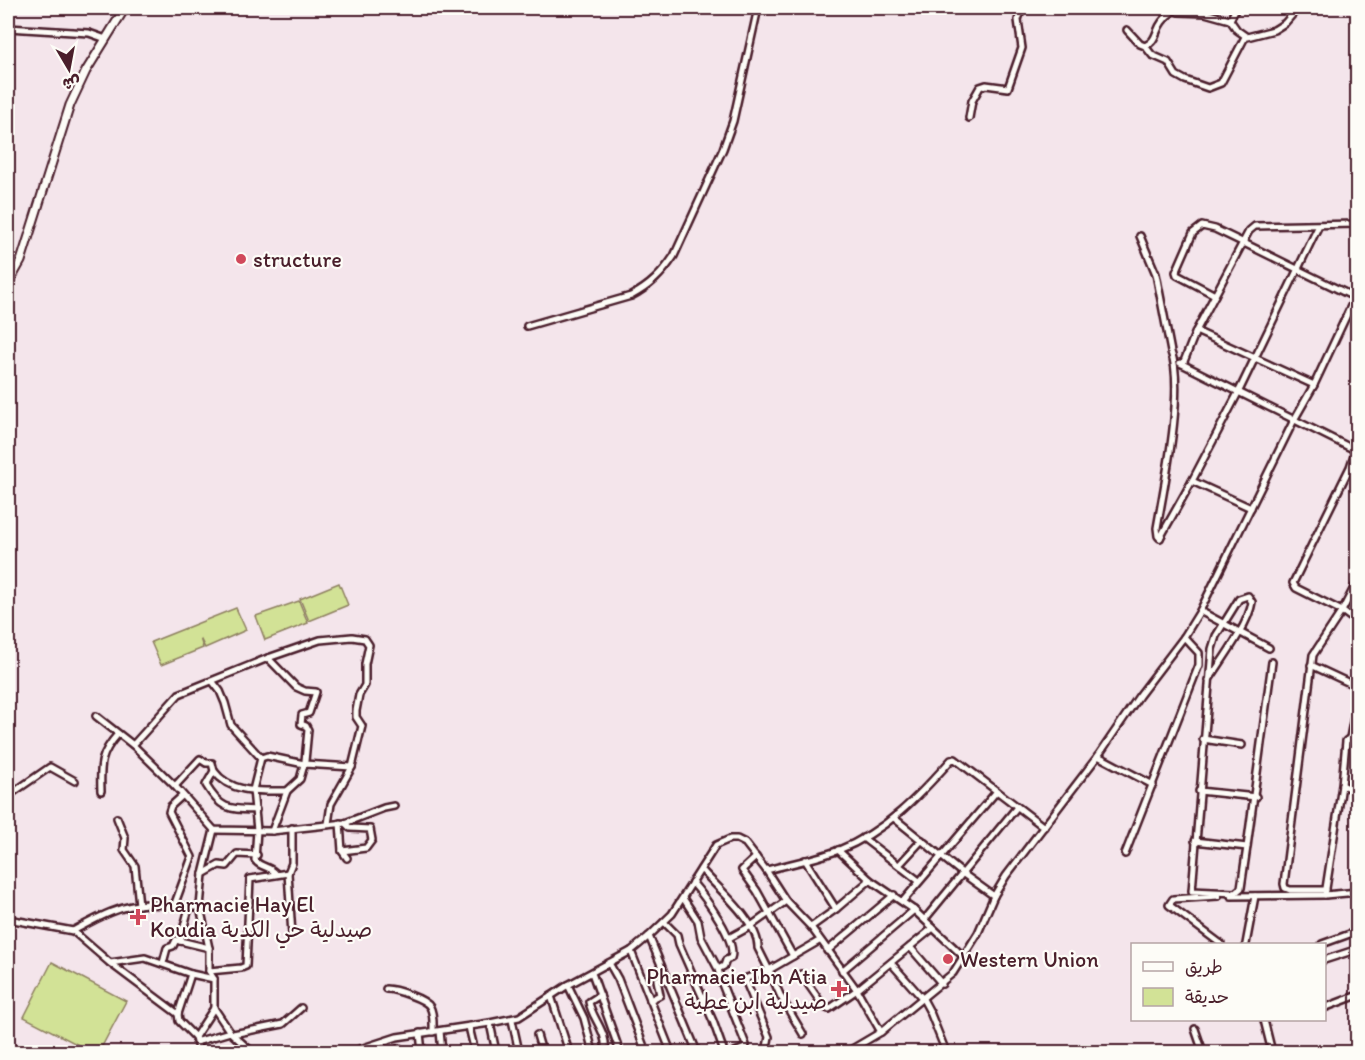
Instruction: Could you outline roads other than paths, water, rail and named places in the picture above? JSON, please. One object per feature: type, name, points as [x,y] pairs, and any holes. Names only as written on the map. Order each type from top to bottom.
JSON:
[{"type":"street","points":[[8,284],[10,275],[21,261],[70,105],[86,71],[125,8]]},
{"type":"street","points":[[527,326],[631,296],[644,289],[666,269],[723,149],[741,93],[758,8]]},
{"type":"street","points":[[969,118],[972,101],[980,87],[986,85],[1008,88],[1022,53],[1018,20],[1022,8]]},
{"type":"street","points":[[1230,20],[1236,8]]},
{"type":"street","points":[[1145,46],[1155,38],[1160,24],[1172,9],[1205,10],[1230,20],[1245,37],[1279,27],[1286,23],[1298,8]]},
{"type":"street","points":[[8,28],[89,33],[106,39]]},
{"type":"street","points":[[1127,30],[1152,55],[1168,62],[1176,75],[1208,88],[1221,83],[1245,37]]},
{"type":"street","points":[[1183,364],[1215,295],[1249,231],[1255,226],[1358,224]]},
{"type":"street","points":[[1140,236],[1156,274],[1171,352],[1176,361],[1175,405],[1157,528],[1159,537],[1162,537],[1239,393],[1319,225]]},
{"type":"street","points":[[847,1053],[882,1032],[953,973],[978,933],[993,896],[1006,876],[1098,756],[1138,696],[1184,637],[1200,611],[1294,420],[1314,385],[1356,296],[1244,243],[1206,227],[1200,227],[1193,232],[1176,268],[1177,275],[1215,295]]},
{"type":"street","points":[[1197,331],[1314,385]]},
{"type":"street","points":[[1176,361],[1356,448],[1350,467],[1294,581],[1296,588],[1342,611],[1358,623]]},
{"type":"street","points":[[1192,481],[1251,508]]},
{"type":"street","points":[[1358,580],[1342,611],[1312,655],[1284,884],[1285,888],[1290,890],[1358,892]]},
{"type":"street","points":[[1209,680],[1252,607],[1248,596],[1239,599],[1216,636],[1212,649],[1203,739],[1191,886],[1192,891],[1195,892],[1234,893],[1241,888],[1256,797],[1272,662]]},
{"type":"street","points":[[1200,611],[1269,648]]},
{"type":"street","points":[[133,745],[179,694],[213,682],[268,657],[320,640],[352,637],[365,639],[369,645],[365,663],[365,685],[359,695],[356,711],[356,717],[362,726],[352,767],[331,804],[328,824]]},
{"type":"street","points":[[1125,854],[1199,665],[1199,653],[1184,637]]},
{"type":"street","points":[[268,657],[296,687],[316,692],[309,713],[302,716],[301,724],[308,730],[300,780],[287,792],[272,831]]},
{"type":"street","points":[[1311,665],[1358,687]]},
{"type":"street","points":[[213,682],[223,697],[231,725],[261,758]]},
{"type":"street","points":[[1325,892],[1342,785],[1346,741],[1350,738],[1358,695]]},
{"type":"street","points":[[96,716],[133,745],[175,786],[214,830],[272,831],[343,823],[394,806]]},
{"type":"street","points":[[101,791],[100,770],[105,750],[118,734]]},
{"type":"street","points":[[1350,738],[1358,738]]},
{"type":"street","points":[[1203,739],[1242,745]]},
{"type":"street","points":[[261,758],[267,756],[304,764],[352,767]]},
{"type":"street","points":[[1098,756],[1153,785]]},
{"type":"street","points":[[261,758],[253,790],[256,810],[257,862],[273,869],[276,873]]},
{"type":"street","points":[[175,786],[200,759],[212,764],[214,771],[226,784],[253,790],[287,792]]},
{"type":"street","points":[[766,870],[838,850],[863,838],[894,818],[953,759],[958,760],[1044,827]]},
{"type":"street","points":[[8,795],[50,767],[75,781]]},
{"type":"street","points":[[214,771],[206,785],[223,806],[232,809],[256,810]]},
{"type":"street","points":[[1342,785],[1358,792]]},
{"type":"street","points":[[903,901],[997,791]]},
{"type":"street","points":[[1199,791],[1256,797]]},
{"type":"street","points":[[174,906],[192,857],[169,812],[171,806],[182,796]]},
{"type":"street","points":[[925,919],[1017,807]]},
{"type":"street","points":[[117,818],[125,838],[123,848],[135,866],[139,905]]},
{"type":"street","points":[[894,818],[993,896]]},
{"type":"street","points":[[343,823],[342,851],[347,858]]},
{"type":"street","points":[[342,851],[366,848],[372,840],[370,830],[351,828],[343,823]]},
{"type":"street","points":[[292,828],[292,863],[288,873],[292,935]]},
{"type":"street","points":[[196,1040],[214,1008],[214,979],[209,971],[209,948],[200,907],[203,874],[214,830]]},
{"type":"street","points":[[863,838],[919,881]]},
{"type":"street","points":[[304,1053],[357,1050],[397,1037],[512,1020],[568,985],[631,951],[672,914],[716,845],[730,839],[737,839],[745,843],[786,901],[811,927],[857,990],[882,1032]]},
{"type":"street","points":[[899,865],[922,840]]},
{"type":"street","points":[[1195,842],[1247,847]]},
{"type":"street","points":[[838,850],[870,880],[915,910],[964,957]]},
{"type":"street","points":[[203,874],[219,866],[227,866],[237,854],[257,855]]},
{"type":"street","points":[[756,857],[742,870],[793,956]]},
{"type":"street","points":[[805,860],[836,909]]},
{"type":"street","points":[[701,869],[717,888],[734,901],[751,926],[758,948],[781,997],[803,1034]]},
{"type":"street","points":[[209,971],[246,966],[248,880],[276,873],[288,873]]},
{"type":"street","points":[[811,927],[870,880]]},
{"type":"street","points":[[692,882],[714,909],[729,938],[733,955],[726,960],[724,966],[718,969]]},
{"type":"street","points":[[1218,943],[1170,907],[1170,900],[1325,892]]},
{"type":"street","points":[[827,951],[894,895]]},
{"type":"street","points":[[1246,943],[1255,896]]},
{"type":"street","points":[[683,898],[698,921],[701,937],[718,969],[746,1045],[745,1048],[735,1053]]},
{"type":"street","points":[[729,938],[751,926],[786,901]]},
{"type":"street","points":[[73,931],[105,913],[139,905],[200,907]]},
{"type":"street","points":[[180,941],[189,908]]},
{"type":"street","points":[[842,971],[915,910]]},
{"type":"street","points":[[8,920],[73,931],[110,963],[178,1014]]},
{"type":"street","points":[[664,922],[677,935],[724,1053]]},
{"type":"street","points":[[801,974],[826,1009],[857,990],[933,928]]},
{"type":"street","points":[[1326,943],[1358,931]]},
{"type":"street","points":[[649,936],[697,1053]]},
{"type":"street","points":[[163,963],[167,948],[173,946],[176,940],[209,948]]},
{"type":"street","points":[[766,1053],[769,1037],[746,982],[747,978],[769,970],[819,941]]},
{"type":"street","points":[[910,947],[942,984]]},
{"type":"street","points":[[1326,960],[1358,949]]},
{"type":"street","points":[[631,951],[671,1053]]},
{"type":"street","points":[[110,963],[145,958],[191,974],[214,979]]},
{"type":"street","points":[[609,963],[620,983],[646,1053]]},
{"type":"street","points":[[891,963],[923,999],[946,1053]]},
{"type":"street","points":[[592,973],[620,1053]]},
{"type":"street","points":[[191,974],[178,1014],[179,1021],[196,1040],[199,1053]]},
{"type":"street","points":[[650,1000],[660,995],[657,980],[666,976]]},
{"type":"street","points":[[568,985],[584,1018],[593,1053]]},
{"type":"street","points":[[386,989],[397,990],[428,1004],[431,1010],[433,1032]]},
{"type":"street","points":[[600,995],[589,1002],[599,1022],[604,1038],[605,1053]]},
{"type":"street","points":[[1326,1007],[1358,995]]},
{"type":"street","points":[[551,996],[569,1053]]},
{"type":"street","points":[[214,1008],[232,1033],[252,1053]]},
{"type":"street","points":[[196,1040],[284,1024],[301,1008]]},
{"type":"street","points":[[512,1020],[519,1053]]},
{"type":"street","points":[[1264,1021],[1272,1053]]},
{"type":"street","points":[[490,1023],[496,1053]]},
{"type":"street","points":[[469,1027],[475,1053]]},
{"type":"street","points":[[1195,1029],[1203,1053]]},
{"type":"street","points":[[440,1031],[442,1053]]},
{"type":"street","points":[[420,1033],[422,1053]]},
{"type":"street","points":[[537,1035],[542,1053]]},
{"type":"place","name":"structure","points":[[241,259]]},
{"type":"place","name":"Pharmacie Hay El Koudia صيدلية حي الكدية","points":[[138,917]]},
{"type":"place","name":"Western Union","points":[[948,959]]},
{"type":"place","name":"Pharmacie Ibn Atia صيدلية ابن عطية","points":[[839,989]]}]
